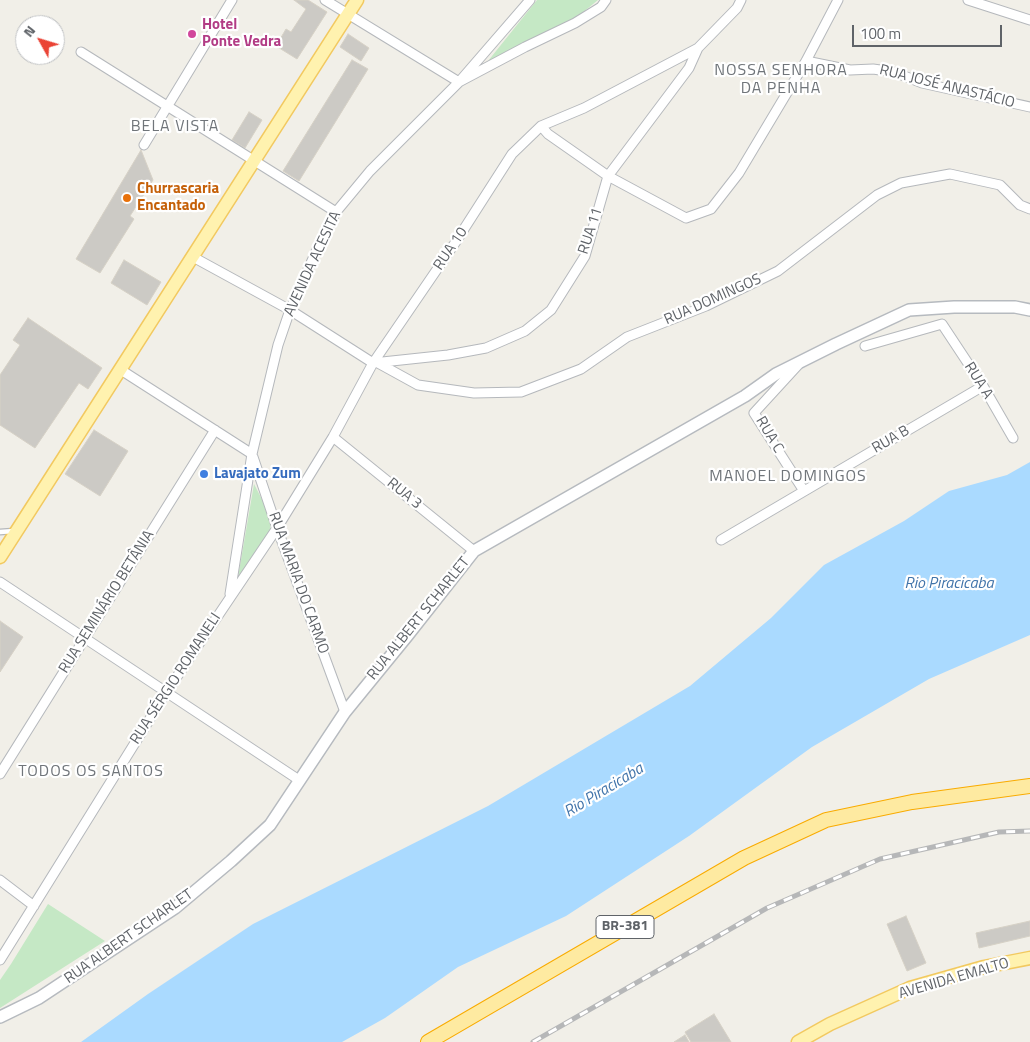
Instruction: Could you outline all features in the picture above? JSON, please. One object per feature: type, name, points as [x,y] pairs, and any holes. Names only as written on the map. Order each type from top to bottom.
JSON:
[{"type":"highway","name":"BR-381","points":[[428,1042],[744,858],[826,820],[912,802],[1030,786]]},
{"type":"main road","points":[[0,558],[357,0]]},
{"type":"main road","name":"RUA ALBERT SCHARLET","points":[[0,1017],[39,998],[175,908],[270,825],[344,712],[474,551],[745,396],[776,374],[909,310],[954,307],[1015,307],[1030,310]]},
{"type":"main road","name":"AVENIDA EMALTO","points":[[798,1042],[830,1024],[910,988],[984,967],[1030,958]]},
{"type":"street","points":[[144,145],[232,0]]},
{"type":"street","points":[[325,0],[459,82],[530,0]]},
{"type":"street","name":"AVENIDA ACESITA","points":[[230,597],[252,454],[278,345],[290,310],[336,212],[370,171],[459,82],[575,23],[601,7],[606,0]]},
{"type":"street","name":"RUA 11","points":[[376,363],[448,355],[486,348],[525,331],[551,310],[585,256],[608,176],[689,68],[698,48],[737,8],[741,0]]},
{"type":"street","points":[[541,126],[548,134],[608,176],[686,218],[711,209],[739,173],[806,61],[838,0]]},
{"type":"street","points":[[968,0],[1030,20]]},
{"type":"street","name":"RUA 10","points":[[277,528],[376,363],[512,154],[541,126],[584,108],[698,48]]},
{"type":"street","points":[[81,52],[336,212]]},
{"type":"street","name":"RUA JOSÉ ANASTÁCIO","points":[[806,61],[850,70],[873,69],[894,72],[922,83],[1030,107]]},
{"type":"street","name":"RUA DOMINGOS","points":[[193,257],[290,310],[376,363],[418,385],[474,393],[521,392],[580,369],[627,337],[706,306],[778,271],[877,195],[901,183],[950,174],[1000,185],[1020,205],[1030,209]]},
{"type":"street","name":"RUA A","points":[[865,346],[942,324],[983,386],[1013,438]]},
{"type":"street","name":"RUA C","points":[[801,361],[754,413],[804,491]]},
{"type":"street","points":[[122,370],[252,454]]},
{"type":"street","name":"RUA B","points":[[721,540],[983,386]]},
{"type":"street","name":"RUA SEMINÁRIO BETÂNIA","points":[[0,774],[215,430]]},
{"type":"street","name":"RUA 3","points":[[333,437],[474,551]]},
{"type":"street","name":"RUA MARIA DO CARMO","points":[[252,454],[344,712]]},
{"type":"street","name":"RUA SÉRGIO ROMANELI","points":[[0,960],[166,692],[277,528]]},
{"type":"street","points":[[0,582],[299,780]]},
{"type":"street","points":[[0,880],[34,906]]},
{"type":"lane","points":[[0,532],[16,531]]},
{"type":"green space","points":[[537,0],[598,0],[576,18],[488,61]]},
{"type":"green space","points":[[254,484],[268,511],[271,531],[238,577]]},
{"type":"green space","points":[[48,904],[105,941],[0,1008],[0,980]]},
{"type":"water","name":"Rio Piracicaba","points":[[1030,462],[1030,635],[929,679],[812,747],[689,836],[566,916],[458,967],[385,1018],[342,1042],[81,1042],[148,994],[253,924],[488,806],[690,686],[771,618],[824,565],[904,521],[949,491],[1007,475]]},
{"type":"building","points":[[294,0],[308,0],[327,12],[297,59],[276,46],[286,29],[291,32],[306,9]]},
{"type":"building","points":[[348,34],[369,48],[361,61],[340,47]]},
{"type":"building","points":[[352,60],[368,69],[299,181],[283,171]]},
{"type":"building","points":[[249,112],[262,120],[245,148],[232,140]]},
{"type":"building","name":"Churrascaria Encantado","points":[[141,150],[153,180],[130,216],[134,219],[100,273],[76,259]]},
{"type":"building","points":[[124,260],[161,282],[147,305],[111,283]]},
{"type":"building","points":[[28,318],[102,368],[88,389],[79,383],[35,448],[0,425],[0,375],[20,345],[13,340]]},
{"type":"building","points":[[94,430],[128,451],[100,496],[65,474]]},
{"type":"building","points":[[0,621],[23,637],[0,672]]},
{"type":"building","points":[[906,916],[926,963],[907,971],[887,924]]},
{"type":"building","points":[[1030,921],[1030,936],[979,948],[976,933]]},
{"type":"building","points":[[714,1014],[731,1042],[691,1042],[685,1032]]},
{"type":"building","points":[[685,1035],[689,1042],[674,1042]]},
{"type":"railway","points":[[533,1042],[767,908],[880,859],[999,832],[1030,831]]},
{"type":"place","name":"Hotel Ponte Vedra","points":[[192,34]]},
{"type":"place","name":"Churrascaria Encantado","points":[[127,198]]},
{"type":"place","name":"Lavajato Zum","points":[[204,474]]},
{"type":"district","name":"NOSSA SENHORA DA PENHA","points":[[781,80]]},
{"type":"district","name":"BELA VISTA","points":[[175,127]]},
{"type":"district","name":"MANOEL DOMINGOS","points":[[788,477]]},
{"type":"district","name":"TODOS OS SANTOS","points":[[91,772]]}]
